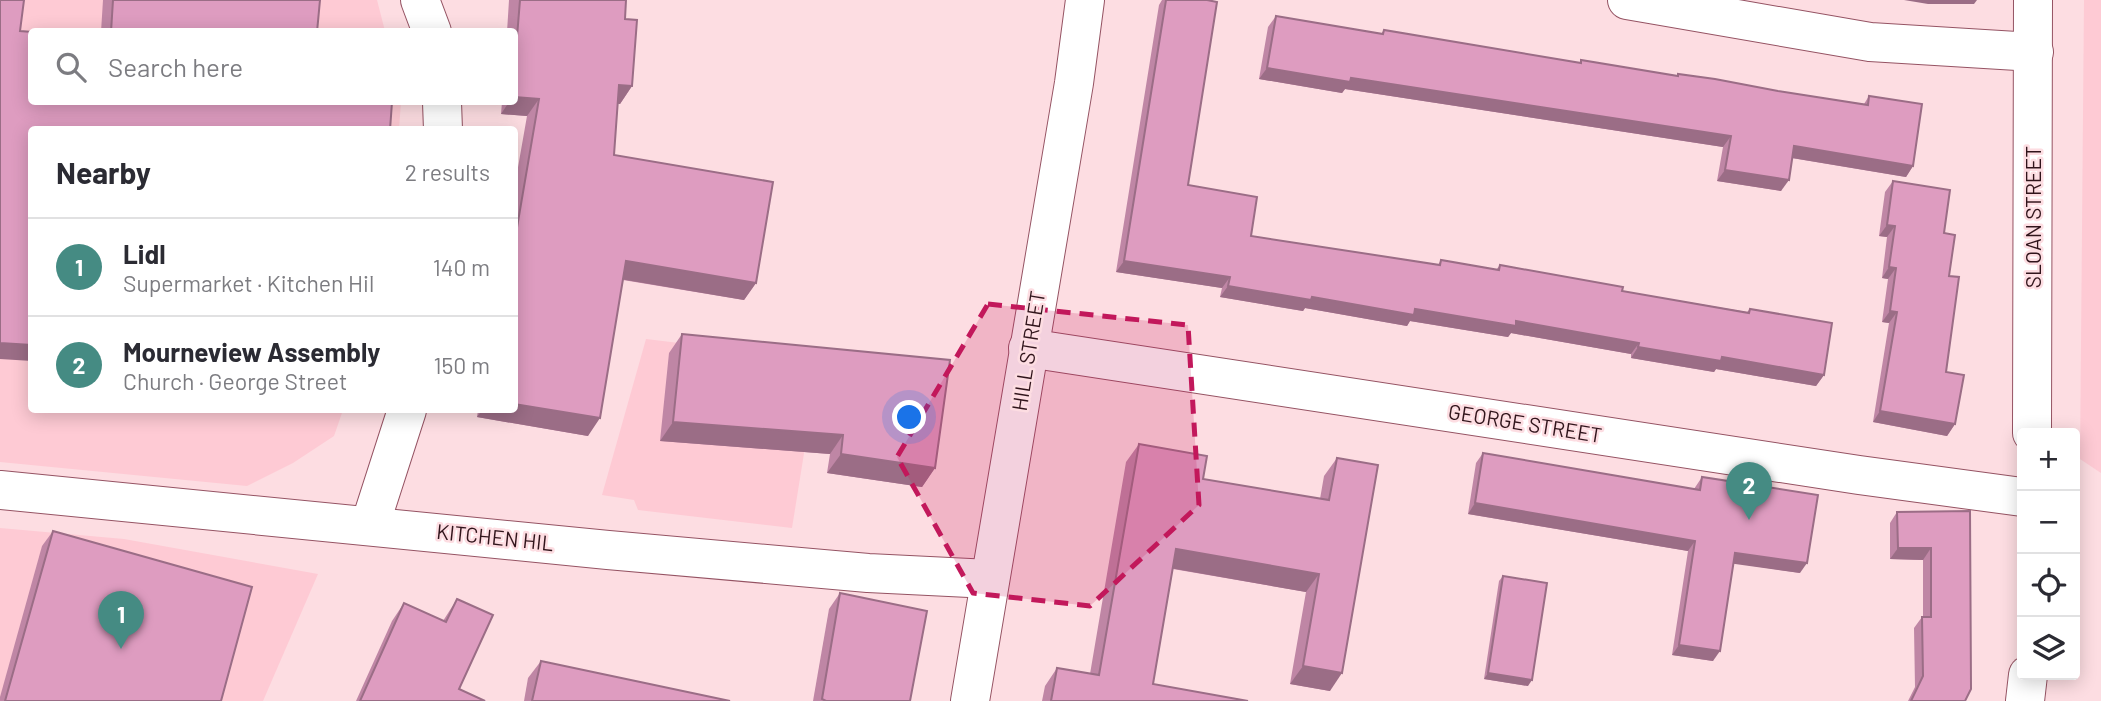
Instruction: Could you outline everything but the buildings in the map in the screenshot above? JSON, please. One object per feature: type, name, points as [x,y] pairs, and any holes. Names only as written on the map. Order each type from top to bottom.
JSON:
[{"type":"street","points":[[420,0],[430,28]]},
{"type":"street","name":"HILL STREET","points":[[970,701],[1074,83],[1085,0]]},
{"type":"street","points":[[1626,0],[1870,42],[2034,52]]},
{"type":"street","name":"SLOAN STREET","points":[[2032,428],[2033,0]]},
{"type":"street","points":[[442,105],[443,126]]},
{"type":"street","name":"GEORGE STREET","points":[[1028,348],[1859,475],[2017,495]]},
{"type":"street","points":[[370,525],[406,413]]},
{"type":"street","name":"KITCHEN HIL","points":[[0,490],[608,550],[868,573],[990,579]]},
{"type":"street","points":[[2025,701],[2027,680]]},
{"type":"highlighted area","points":[[988,304],[1188,325],[1199,505],[1090,606],[973,593],[897,457]]},
{"type":"shaded area","points":[[0,0],[377,0],[384,28],[28,28],[28,105],[401,105],[399,126],[28,126],[28,413],[342,413],[334,436],[293,463],[247,486],[0,462]]},
{"type":"shaded area","points":[[2084,0],[2101,0],[2101,473],[2080,459]]},
{"type":"shaded area","points":[[646,339],[819,360],[792,528],[638,510],[634,500],[602,495]]},
{"type":"shaded area","points":[[0,528],[124,539],[318,574],[263,701],[0,701]]},
{"type":"place","name":"Mourneview Assembly","points":[[1749,520]]},
{"type":"place","name":"Lidl","points":[[121,649]]}]
